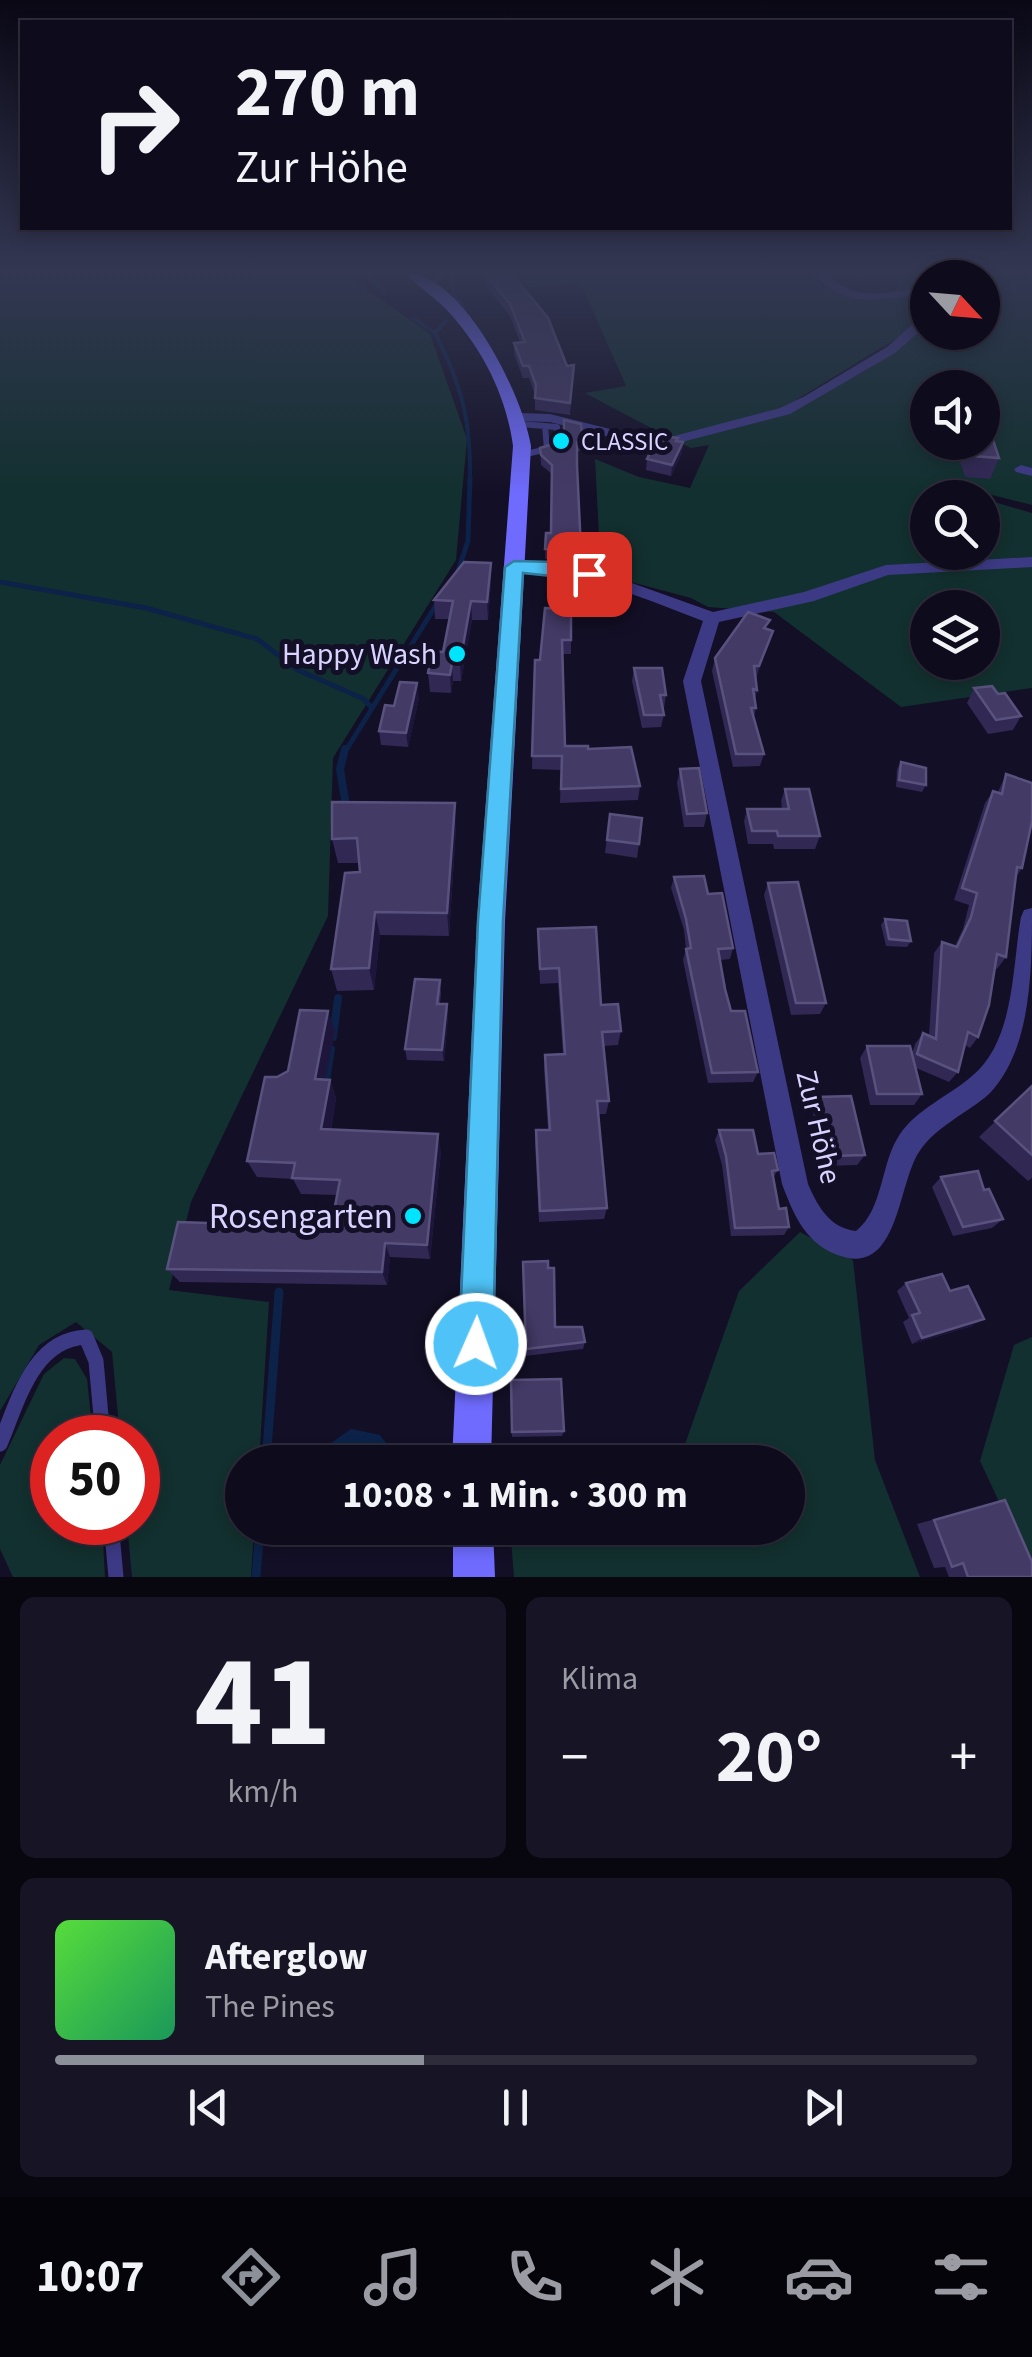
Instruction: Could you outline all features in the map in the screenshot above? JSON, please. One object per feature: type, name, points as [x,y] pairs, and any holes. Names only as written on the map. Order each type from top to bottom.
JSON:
[{"type":"main road","points":[[473,1445],[491,921],[514,567],[534,452],[497,366],[480,347]]},
{"type":"main road","points":[[473,1545],[474,1577]]},
{"type":"street","points":[[519,420],[550,418],[618,435],[674,440],[785,411],[896,347]]},
{"type":"street","points":[[514,567],[555,568],[601,577],[712,618],[808,597],[886,570],[1032,562]]},
{"type":"street","name":"Zur Höhe","points":[[712,618],[692,681],[796,1184],[807,1215],[836,1241],[852,1246],[865,1244],[878,1232],[909,1143],[949,1106],[990,1078],[1010,1041],[1032,922]]},
{"type":"lane","points":[[519,420],[545,426],[534,452]]},
{"type":"lane","points":[[0,1444],[39,1361],[56,1341],[74,1335],[86,1337],[96,1361],[101,1415]]},
{"type":"lane","points":[[113,1545],[116,1577]]},
{"type":"green space","points":[[0,347],[434,347],[467,439],[456,560],[333,758],[328,916],[191,1202],[169,1290],[269,1302],[260,1445],[225,1445],[225,1545],[253,1545],[251,1577],[132,1577],[129,1545],[160,1545],[160,1415],[118,1415],[112,1352],[76,1322],[39,1345],[0,1411]]},
{"type":"green space","points":[[609,347],[883,347],[783,408],[670,438],[585,393],[626,386]]},
{"type":"green space","points":[[897,347],[1000,350],[1000,347],[1032,347],[1032,505],[1000,497],[1000,480],[910,480],[910,570],[1000,570],[1000,504],[1032,513],[1032,688],[901,707],[774,612],[708,607],[691,598],[601,574],[595,459],[639,477],[690,488],[709,445],[691,448],[677,441],[786,414],[868,369]]},
{"type":"green space","points":[[800,1232],[853,1260],[875,1460],[920,1577],[514,1577],[511,1545],[805,1545],[805,1445],[685,1445],[739,1291]]},
{"type":"green space","points":[[1032,1337],[1032,1572],[980,1461],[1014,1345]]},
{"type":"green space","points":[[64,1358],[75,1359],[87,1379],[91,1415],[30,1415],[30,1545],[103,1545],[105,1577],[13,1577],[0,1549],[0,1465],[44,1374]]},
{"type":"water","points":[[351,1429],[380,1435],[386,1443],[331,1445]]},
{"type":"building","points":[[515,347],[559,347],[567,366],[574,365],[570,403],[535,398],[536,385],[529,366],[523,366]]},
{"type":"building","points":[[564,420],[581,424],[583,442],[577,442],[577,465],[581,550],[545,549],[546,533],[551,533],[552,465],[541,455],[540,448],[564,441]]},
{"type":"building","points":[[658,436],[683,442],[672,465],[647,459]]},
{"type":"building","points":[[464,562],[491,563],[487,602],[471,601],[460,663],[452,663],[450,675],[428,673],[432,651],[443,652],[453,601],[434,600]]},
{"type":"building","points":[[545,608],[571,609],[571,640],[562,640],[565,746],[631,747],[640,786],[561,789],[562,756],[532,756],[535,660],[540,660]]},
{"type":"building","points":[[748,612],[770,620],[764,628],[773,631],[759,666],[754,666],[756,708],[751,708],[764,754],[736,754],[715,658]]},
{"type":"building","points":[[634,668],[662,668],[666,695],[660,695],[664,715],[644,715]]},
{"type":"building","points":[[400,682],[417,683],[406,733],[379,731],[385,705],[394,706]]},
{"type":"building","points":[[992,686],[998,694],[1005,693],[1021,716],[996,720],[974,688]]},
{"type":"building","points":[[901,762],[926,768],[926,785],[899,780]]},
{"type":"building","points":[[699,768],[707,813],[687,814],[680,769]]},
{"type":"building","points":[[1006,774],[1032,783],[1032,821],[1022,868],[1017,867],[1006,957],[997,954],[989,1005],[978,1037],[968,1032],[958,1072],[917,1054],[923,1033],[936,1039],[942,942],[957,947],[971,917],[977,893],[962,888],[993,791],[1002,794]]},
{"type":"building","points":[[785,789],[809,789],[820,836],[778,836],[777,831],[752,831],[747,809],[789,809]]},
{"type":"building","points":[[332,802],[455,803],[447,913],[375,912],[369,968],[331,969],[345,873],[360,872],[357,838],[332,839]]},
{"type":"building","points":[[610,814],[642,818],[639,844],[607,840]]},
{"type":"building","points":[[704,876],[708,894],[722,893],[733,948],[718,949],[725,989],[731,1011],[745,1011],[758,1072],[712,1073],[686,949],[691,948],[686,919],[674,877]]},
{"type":"building","points":[[798,882],[826,1003],[796,1003],[768,883]]},
{"type":"building","points":[[885,919],[907,921],[911,941],[889,939]]},
{"type":"building","points":[[596,927],[601,1005],[618,1004],[621,1031],[602,1032],[609,1101],[597,1101],[607,1208],[540,1211],[536,1130],[550,1130],[545,1055],[565,1054],[559,968],[540,969],[538,929]]},
{"type":"building","points":[[415,979],[440,980],[437,1004],[447,1004],[442,1050],[405,1049]]},
{"type":"building","points":[[300,1010],[328,1011],[315,1079],[330,1080],[321,1129],[438,1134],[427,1245],[385,1243],[382,1272],[167,1269],[178,1222],[331,1227],[340,1180],[292,1178],[295,1163],[247,1161],[265,1077],[277,1077],[288,1071]]},
{"type":"building","points":[[867,1046],[910,1046],[922,1094],[877,1094]]},
{"type":"building","points":[[1032,1086],[1032,1155],[995,1121]]},
{"type":"building","points":[[851,1096],[865,1155],[831,1156],[818,1097]]},
{"type":"building","points":[[719,1130],[753,1130],[758,1154],[774,1153],[778,1170],[772,1171],[779,1209],[786,1208],[789,1227],[735,1228]]},
{"type":"building","points":[[978,1171],[984,1190],[989,1189],[1003,1219],[963,1227],[941,1177]]},
{"type":"building","points":[[548,1261],[548,1268],[554,1268],[555,1327],[582,1327],[585,1342],[526,1349],[523,1262]]},
{"type":"building","points":[[942,1274],[950,1291],[968,1286],[984,1319],[922,1338],[912,1315],[920,1313],[906,1283]]},
{"type":"building","points":[[561,1379],[564,1431],[512,1432],[511,1380]]},
{"type":"building","points":[[1005,1500],[1032,1562],[1032,1577],[968,1577],[963,1563],[952,1567],[934,1520]]},
{"type":"waterway","points":[[441,347],[463,404],[470,479]]},
{"type":"waterway","points":[[458,571],[468,541],[470,479]]},
{"type":"waterway","points":[[0,582],[146,608],[257,639],[298,670],[364,699],[370,706]]},
{"type":"waterway","points":[[345,752],[438,602]]},
{"type":"waterway","points":[[345,749],[340,769],[346,806]]},
{"type":"waterway","points":[[333,1037],[338,998]]},
{"type":"waterway","points":[[325,1086],[331,1049]]},
{"type":"waterway","points":[[267,1445],[279,1292]]},
{"type":"waterway","points":[[256,1577],[259,1545]]},
{"type":"place","name":"CLASSIC","points":[[561,441]]},
{"type":"place","name":"Happy Wash","points":[[457,654]]},
{"type":"place","name":"Rosengarten","points":[[413,1216]]},
{"type":"route","points":[[476,1344],[491,921],[514,567],[589,574]]}]
